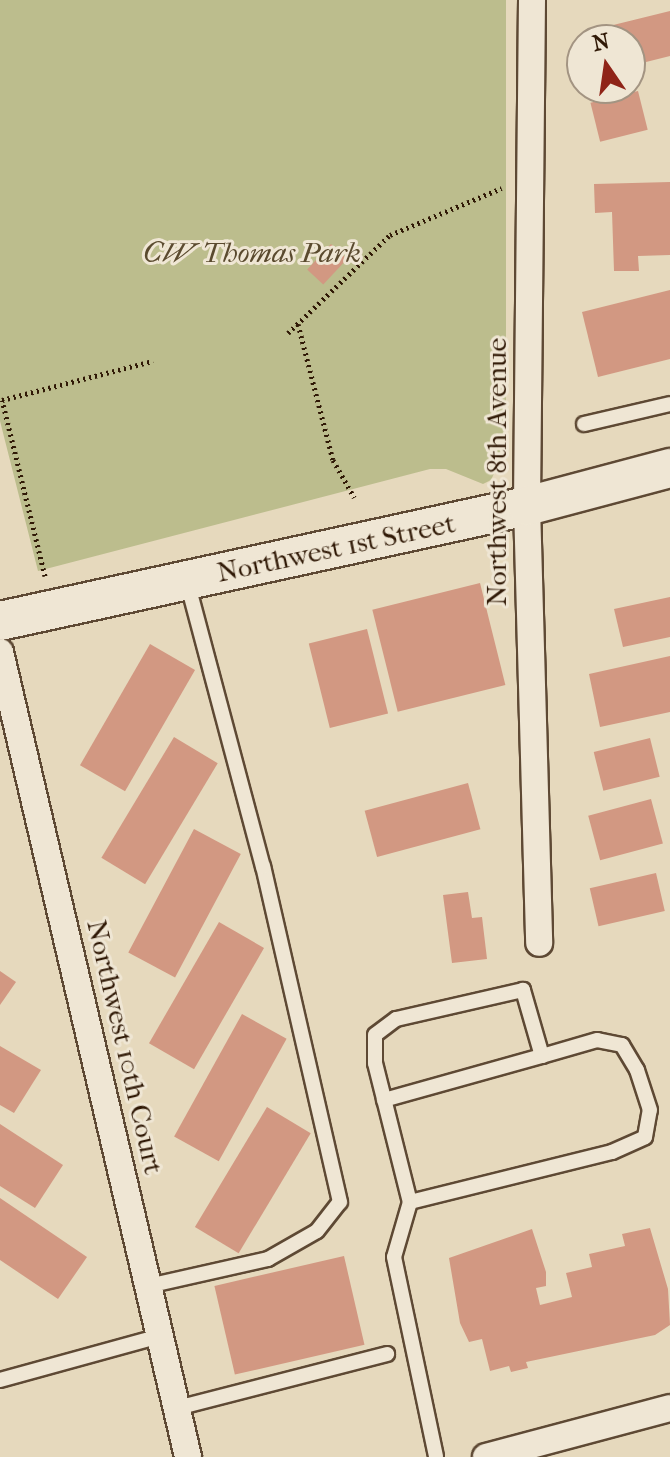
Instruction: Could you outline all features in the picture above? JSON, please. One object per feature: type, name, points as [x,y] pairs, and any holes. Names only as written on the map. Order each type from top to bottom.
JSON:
[{"type":"street","name":"Northwest 8th Avenue","points":[[532,0],[527,506],[539,943]]},
{"type":"street","name":"Northwest 1st Street","points":[[0,621],[527,506],[670,468]]},
{"type":"street","name":"Northwest 10th Court","points":[[0,652],[188,1457]]},
{"type":"street","points":[[486,1457],[559,1447],[670,1408]]},
{"type":"lane","points":[[584,424],[670,404]]},
{"type":"lane","points":[[148,1286],[268,1259],[317,1231],[340,1202],[263,867],[187,580]]},
{"type":"lane","points":[[436,1457],[394,1257],[410,1202],[375,1063],[375,1035],[396,1019],[523,990],[542,1056]]},
{"type":"lane","points":[[384,1100],[597,1040],[622,1045],[637,1070],[650,1110],[645,1137],[612,1152],[410,1202]]},
{"type":"lane","points":[[0,1380],[160,1336]]},
{"type":"lane","points":[[177,1408],[387,1354]]},
{"type":"path","points":[[288,333],[390,235],[497,188],[511,187]]},
{"type":"path","points":[[298,323],[333,460],[354,497]]},
{"type":"path","points":[[45,576],[2,400],[153,361]]},
{"type":"green space","name":"CW Thomas Park","points":[[0,0],[506,0],[506,448],[491,480],[483,484],[446,469],[430,469],[38,571],[0,421]]},
{"type":"building","points":[[670,11],[670,56],[646,62],[646,24],[617,24]]},
{"type":"building","points":[[591,104],[641,104],[648,130],[600,142]]},
{"type":"building","points":[[670,182],[670,255],[638,256],[639,271],[614,271],[612,212],[595,213],[594,184]]},
{"type":"building","points":[[331,244],[347,259],[323,285],[307,270]]},
{"type":"building","points":[[670,290],[670,359],[598,377],[582,312]]},
{"type":"building","points":[[480,583],[505,685],[398,712],[372,610]]},
{"type":"building","points":[[670,597],[670,637],[623,647],[614,609]]},
{"type":"building","points":[[367,629],[388,713],[330,728],[309,644]]},
{"type":"building","points":[[150,644],[195,670],[125,791],[80,765]]},
{"type":"building","points":[[670,656],[670,712],[600,727],[589,674]]},
{"type":"building","points":[[174,737],[218,763],[145,884],[101,858]]},
{"type":"building","points":[[650,738],[660,777],[603,791],[594,752]]},
{"type":"building","points":[[468,783],[480,829],[377,857],[365,811]]},
{"type":"building","points":[[651,799],[663,843],[600,860],[588,816]]},
{"type":"building","points":[[194,829],[241,854],[175,977],[128,953]]},
{"type":"building","points":[[656,873],[665,911],[599,926],[590,888]]},
{"type":"building","points":[[468,892],[472,918],[482,917],[487,959],[452,963],[443,895]]},
{"type":"building","points":[[219,922],[264,948],[194,1069],[149,1043]]},
{"type":"building","points":[[0,971],[16,982],[0,1005]]},
{"type":"building","points":[[242,1014],[287,1039],[219,1161],[174,1136]]},
{"type":"building","points":[[0,1046],[41,1070],[14,1113],[0,1105]]},
{"type":"building","points":[[267,1107],[311,1133],[239,1253],[195,1227]]},
{"type":"building","points":[[0,1124],[63,1165],[35,1208],[0,1186]]},
{"type":"building","points":[[0,1198],[87,1257],[58,1299],[0,1260]]},
{"type":"building","points":[[650,1228],[668,1289],[670,1325],[655,1335],[526,1362],[528,1368],[511,1372],[509,1366],[490,1371],[482,1339],[469,1342],[460,1323],[449,1258],[532,1229],[546,1272],[546,1286],[536,1288],[540,1305],[572,1297],[566,1273],[592,1267],[589,1254],[625,1246],[622,1234]]},
{"type":"building","points":[[344,1256],[364,1345],[235,1375],[214,1286]]}]
